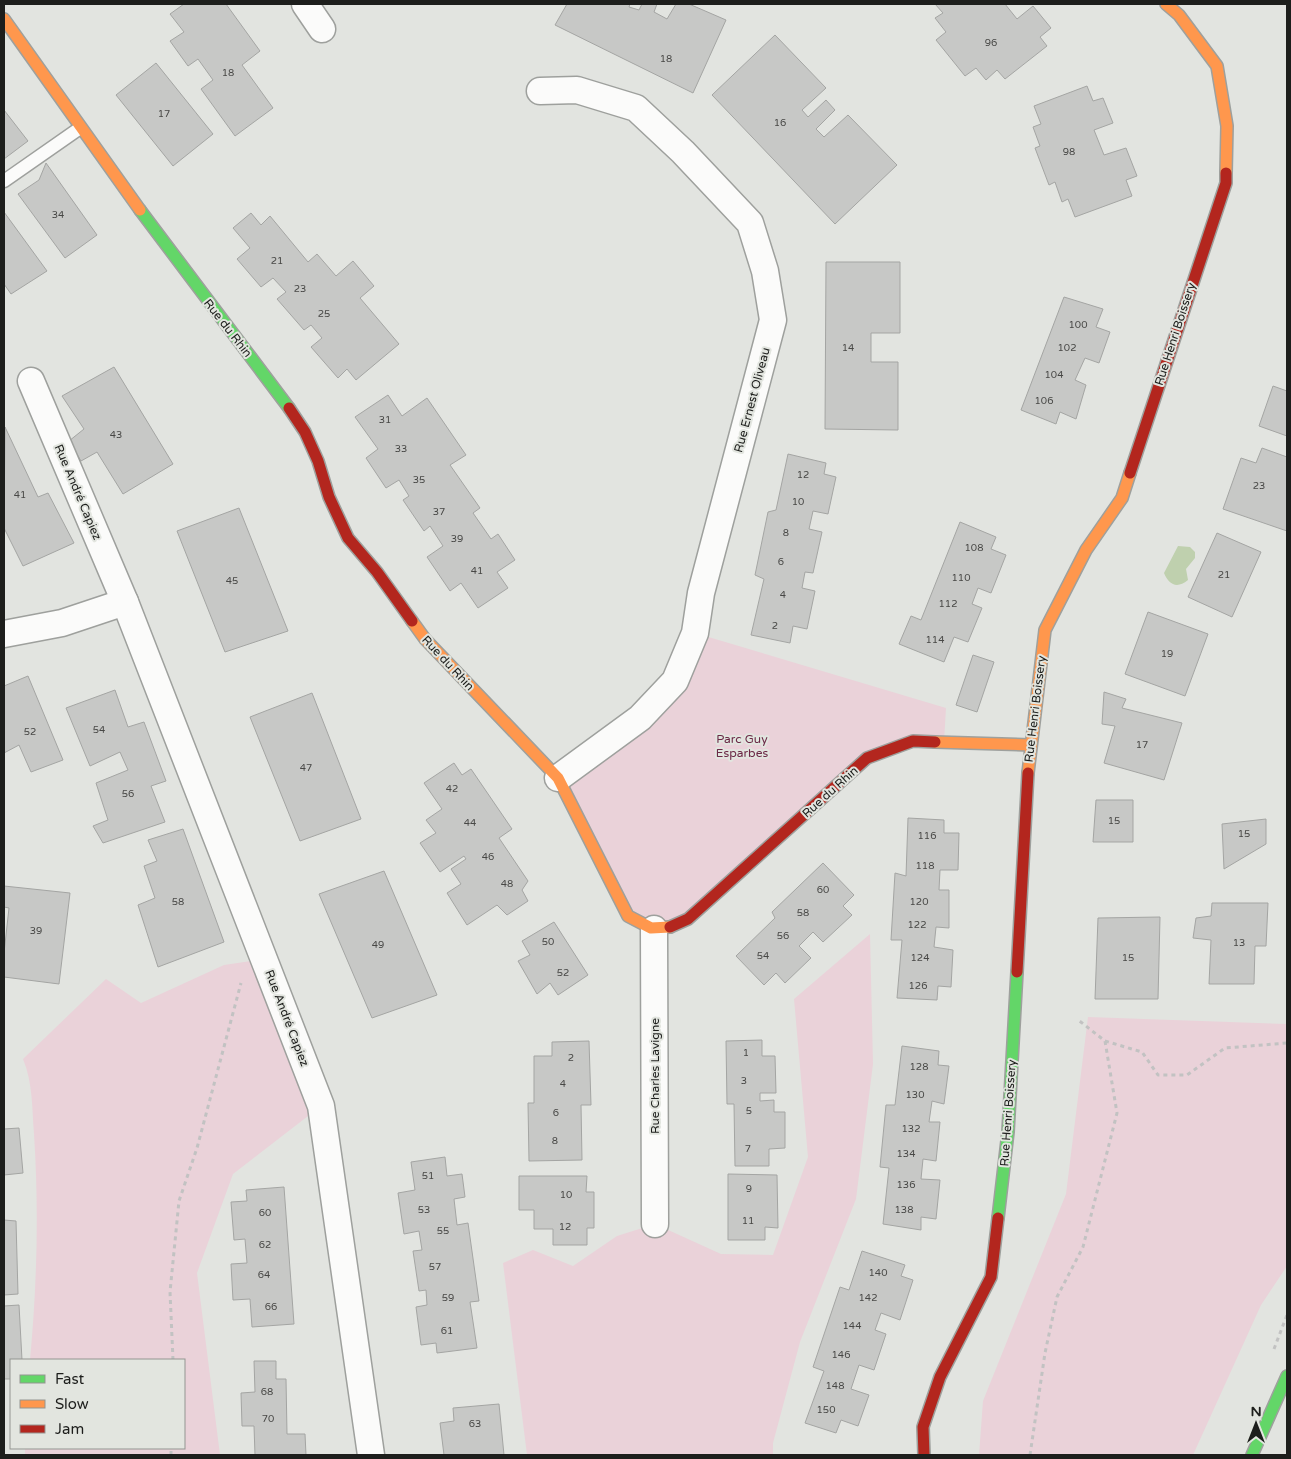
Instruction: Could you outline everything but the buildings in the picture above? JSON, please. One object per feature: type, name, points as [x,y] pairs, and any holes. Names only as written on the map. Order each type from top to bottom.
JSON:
[{"type":"street","points":[[305,4],[322,29]]},
{"type":"street","name":"Rue Henri Boissery","points":[[924,1455],[923,1427],[940,1377],[991,1277],[1008,1132],[1030,745],[1045,630],[1086,550],[1122,498],[1226,183],[1227,126],[1217,66],[1178,15],[1166,4]]},
{"type":"street","name":"Rue du Rhin","points":[[4,22],[162,242],[274,386],[305,432],[318,461],[328,497],[348,538],[377,572],[425,639],[558,778],[628,916],[641,925],[654,929],[672,928],[688,919],[867,758],[913,740],[1030,745]]},
{"type":"street","name":"Rue Ernest Oliveau","points":[[540,91],[576,90],[636,108],[683,152],[750,223],[765,271],[773,320],[701,593],[694,633],[675,681],[640,718],[558,778]]},
{"type":"street","name":"Rue André Capiez","points":[[31,381],[124,602],[321,1106],[371,1455]]},
{"type":"street","points":[[4,634],[62,623],[124,602]]},
{"type":"street","name":"Rue Charles Lavigne","points":[[654,929],[655,1224]]},
{"type":"street","points":[[1252,1455],[1287,1376]]},
{"type":"lane","points":[[4,181],[80,128]]},
{"type":"path","points":[[173,1359],[170,1292],[179,1201],[197,1148],[249,954],[258,945]]},
{"type":"path","points":[[1077,1019],[1106,1041],[1142,1052],[1158,1075],[1187,1075],[1225,1048],[1287,1043]]},
{"type":"path","points":[[1030,1455],[1045,1353],[1057,1297],[1082,1247],[1117,1113],[1106,1041]]},
{"type":"green space","name":"Parc Guy Esparbes","points":[[695,633],[946,708],[944,742],[889,748],[688,919],[641,925],[558,779],[640,718]]},
{"type":"green space","points":[[870,934],[873,1064],[856,1199],[800,1342],[773,1443],[773,1455],[527,1455],[503,1263],[533,1250],[573,1266],[617,1236],[655,1224],[721,1254],[773,1255],[808,1157],[794,999]]},
{"type":"green space","points":[[264,959],[321,1106],[233,1174],[197,1273],[220,1455],[25,1455],[25,1449],[185,1449],[185,1359],[30,1359],[36,1276],[36,1162],[32,1096],[29,1077],[23,1059],[106,979],[141,1003],[224,965]]},
{"type":"green space","points":[[1088,1017],[1287,1024],[1287,1266],[1261,1305],[1193,1455],[979,1455],[983,1401],[1066,1194]]},
{"type":"shaded area","points":[[1178,546],[1190,547],[1195,552],[1195,558],[1186,569],[1188,580],[1177,585],[1171,583],[1164,573]]},
{"type":"traffic: fast","points":[[140,210],[289,408]]},
{"type":"traffic: fast","points":[[998,1218],[1008,1132],[1017,972]]},
{"type":"traffic: fast","points":[[1252,1455],[1287,1376]]},
{"type":"traffic: slow","points":[[1166,4],[1179,15],[1217,66],[1227,126],[1226,173]]},
{"type":"traffic: slow","points":[[4,19],[140,210]]},
{"type":"traffic: slow","points":[[1028,773],[1045,630],[1086,550],[1122,498],[1130,473]]},
{"type":"traffic: slow","points":[[412,621],[425,639],[558,778],[628,916],[651,928],[670,927]]},
{"type":"traffic: slow","points":[[935,742],[1030,745]]},
{"type":"traffic: jam","points":[[1130,473],[1226,183],[1226,173]]},
{"type":"traffic: jam","points":[[289,408],[305,432],[318,461],[329,497],[348,538],[377,572],[412,621]]},
{"type":"traffic: jam","points":[[670,927],[688,919],[867,758],[913,741],[935,742]]},
{"type":"traffic: jam","points":[[1017,972],[1028,773]]},
{"type":"traffic: jam","points":[[924,1455],[923,1427],[940,1377],[991,1277],[998,1218]]}]
